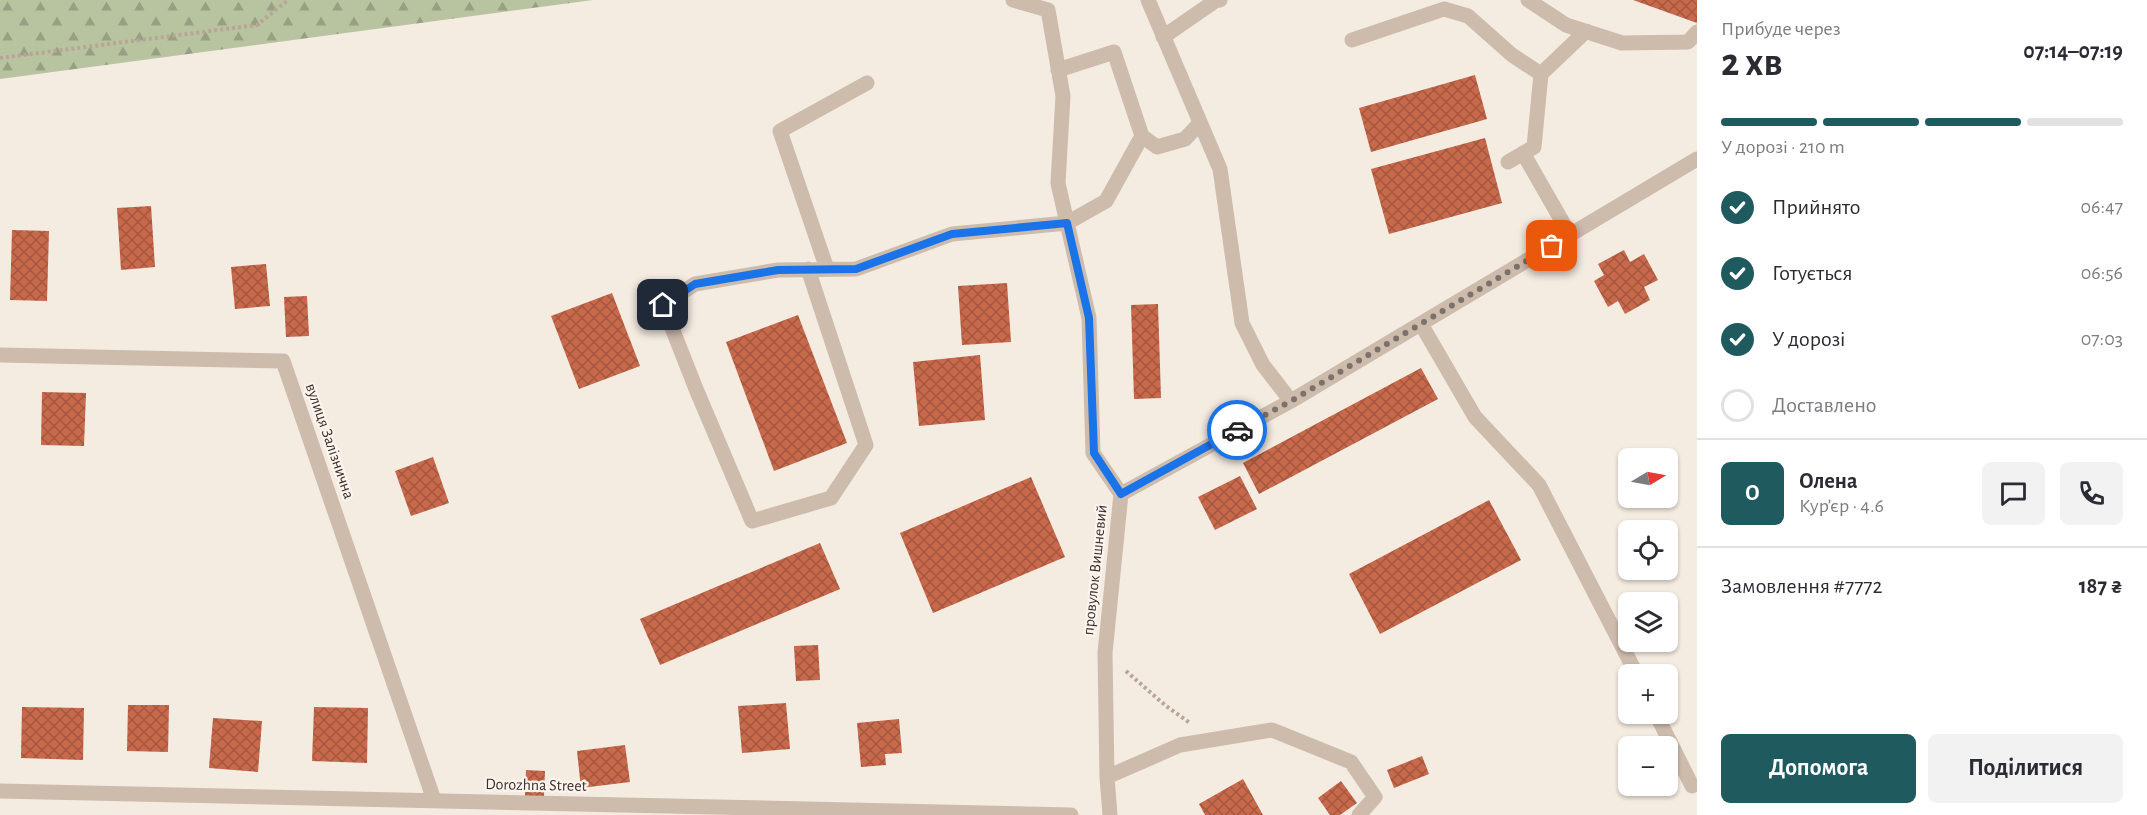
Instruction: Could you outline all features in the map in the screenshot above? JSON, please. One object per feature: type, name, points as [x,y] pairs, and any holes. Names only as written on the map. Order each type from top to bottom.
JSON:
[{"type":"street","points":[[1012,0],[1048,10],[1063,96],[1058,183],[1089,318],[1094,453],[1121,494]]},
{"type":"street","points":[[1148,0],[1220,169],[1242,323],[1263,365],[1291,401]]},
{"type":"street","points":[[1164,37],[1215,1],[1220,0]]},
{"type":"street","points":[[1528,0],[1566,25],[1622,43],[1688,42],[1697,32]]},
{"type":"street","points":[[1352,40],[1442,4],[1468,16],[1512,55],[1541,74]]},
{"type":"street","points":[[1508,162],[1534,147],[1541,74],[1586,31]]},
{"type":"street","points":[[1058,70],[1114,52],[1142,136],[1157,147],[1185,140],[1200,123]]},
{"type":"street","points":[[827,269],[780,131],[867,82]]},
{"type":"street","points":[[808,269],[866,445],[831,498],[752,521],[663,305],[695,284],[778,270],[808,269],[856,269],[952,234],[1067,223],[1106,201],[1142,136]]},
{"type":"street","points":[[1523,153],[1570,235]]},
{"type":"street","name":"провулок Вишневий","points":[[1110,815],[1107,777],[1105,653],[1121,494],[1291,401],[1697,159]]},
{"type":"street","points":[[1421,324],[1475,417],[1539,485],[1630,664]]},
{"type":"street","name":"вулиця Залізнична","points":[[0,355],[283,361],[434,800]]},
{"type":"street","points":[[1661,724],[1692,786]]},
{"type":"street","points":[[1107,777],[1180,745],[1272,730],[1351,762],[1375,797],[1359,815]]},
{"type":"street","name":"Dorozhna Street","points":[[0,790],[1071,815]]},
{"type":"path","points":[[0,58],[257,25],[288,0]]},
{"type":"path","points":[[1105,653],[1166,706],[1214,739]]},
{"type":"green space","points":[[0,0],[593,0],[0,79]]},
{"type":"building","points":[[1633,0],[1697,0],[1697,23]]},
{"type":"building","points":[[1475,75],[1487,119],[1371,152],[1359,108]]},
{"type":"building","points":[[1485,138],[1502,203],[1389,234],[1371,169]]},
{"type":"building","points":[[151,206],[155,267],[121,270],[117,208]]},
{"type":"building","points":[[12,230],[49,231],[47,301],[10,300]]},
{"type":"building","points":[[1624,250],[1630,262],[1644,254],[1658,280],[1644,287],[1650,300],[1625,314],[1618,301],[1608,307],[1594,281],[1604,275],[1598,264]]},
{"type":"building","points":[[266,264],[270,306],[235,309],[231,267]]},
{"type":"building","points":[[1007,283],[1011,342],[962,345],[958,286]]},
{"type":"building","points":[[612,293],[640,366],[579,389],[551,316]]},
{"type":"building","points":[[307,296],[309,336],[286,337],[284,297]]},
{"type":"building","points":[[1158,304],[1161,398],[1134,399],[1131,305]]},
{"type":"building","points":[[798,315],[847,443],[774,471],[726,342]]},
{"type":"building","points":[[980,355],[985,420],[919,426],[913,362]]},
{"type":"building","points":[[1421,368],[1438,399],[1259,494],[1243,463]]},
{"type":"building","points":[[42,392],[86,393],[84,446],[41,445]]},
{"type":"building","points":[[433,457],[449,503],[411,516],[395,471]]},
{"type":"building","points":[[1240,476],[1257,509],[1215,530],[1198,497]]},
{"type":"building","points":[[1031,477],[1065,557],[933,613],[900,533]]},
{"type":"building","points":[[1489,500],[1521,560],[1380,634],[1349,574]]},
{"type":"building","points":[[820,543],[840,589],[660,665],[640,619]]},
{"type":"building","points":[[818,645],[820,680],[796,681],[794,646]]},
{"type":"building","points":[[786,703],[790,749],[742,753],[738,706]]},
{"type":"building","points":[[128,705],[169,705],[168,752],[127,751]]},
{"type":"building","points":[[22,707],[84,708],[83,760],[21,758]]},
{"type":"building","points":[[314,707],[368,708],[367,763],[312,761]]},
{"type":"building","points":[[213,718],[262,721],[258,772],[209,768]]},
{"type":"building","points":[[899,719],[902,753],[885,754],[886,765],[861,767],[857,723]]},
{"type":"building","points":[[625,745],[630,782],[581,788],[577,751]]},
{"type":"building","points":[[1422,756],[1429,774],[1394,788],[1387,770]]},
{"type":"building","points":[[526,770],[545,771],[544,796],[525,796]]},
{"type":"building","points":[[1243,779],[1263,815],[1205,815],[1199,804]]},
{"type":"building","points":[[1341,781],[1357,803],[1340,815],[1330,815],[1318,798]]},
{"type":"way so far","points":[[1237,430],[1291,401],[1552,246]]},
{"type":"route","points":[[663,305],[695,284],[778,270],[856,269],[952,234],[1067,223],[1089,318],[1094,453],[1121,494],[1237,430]]}]
